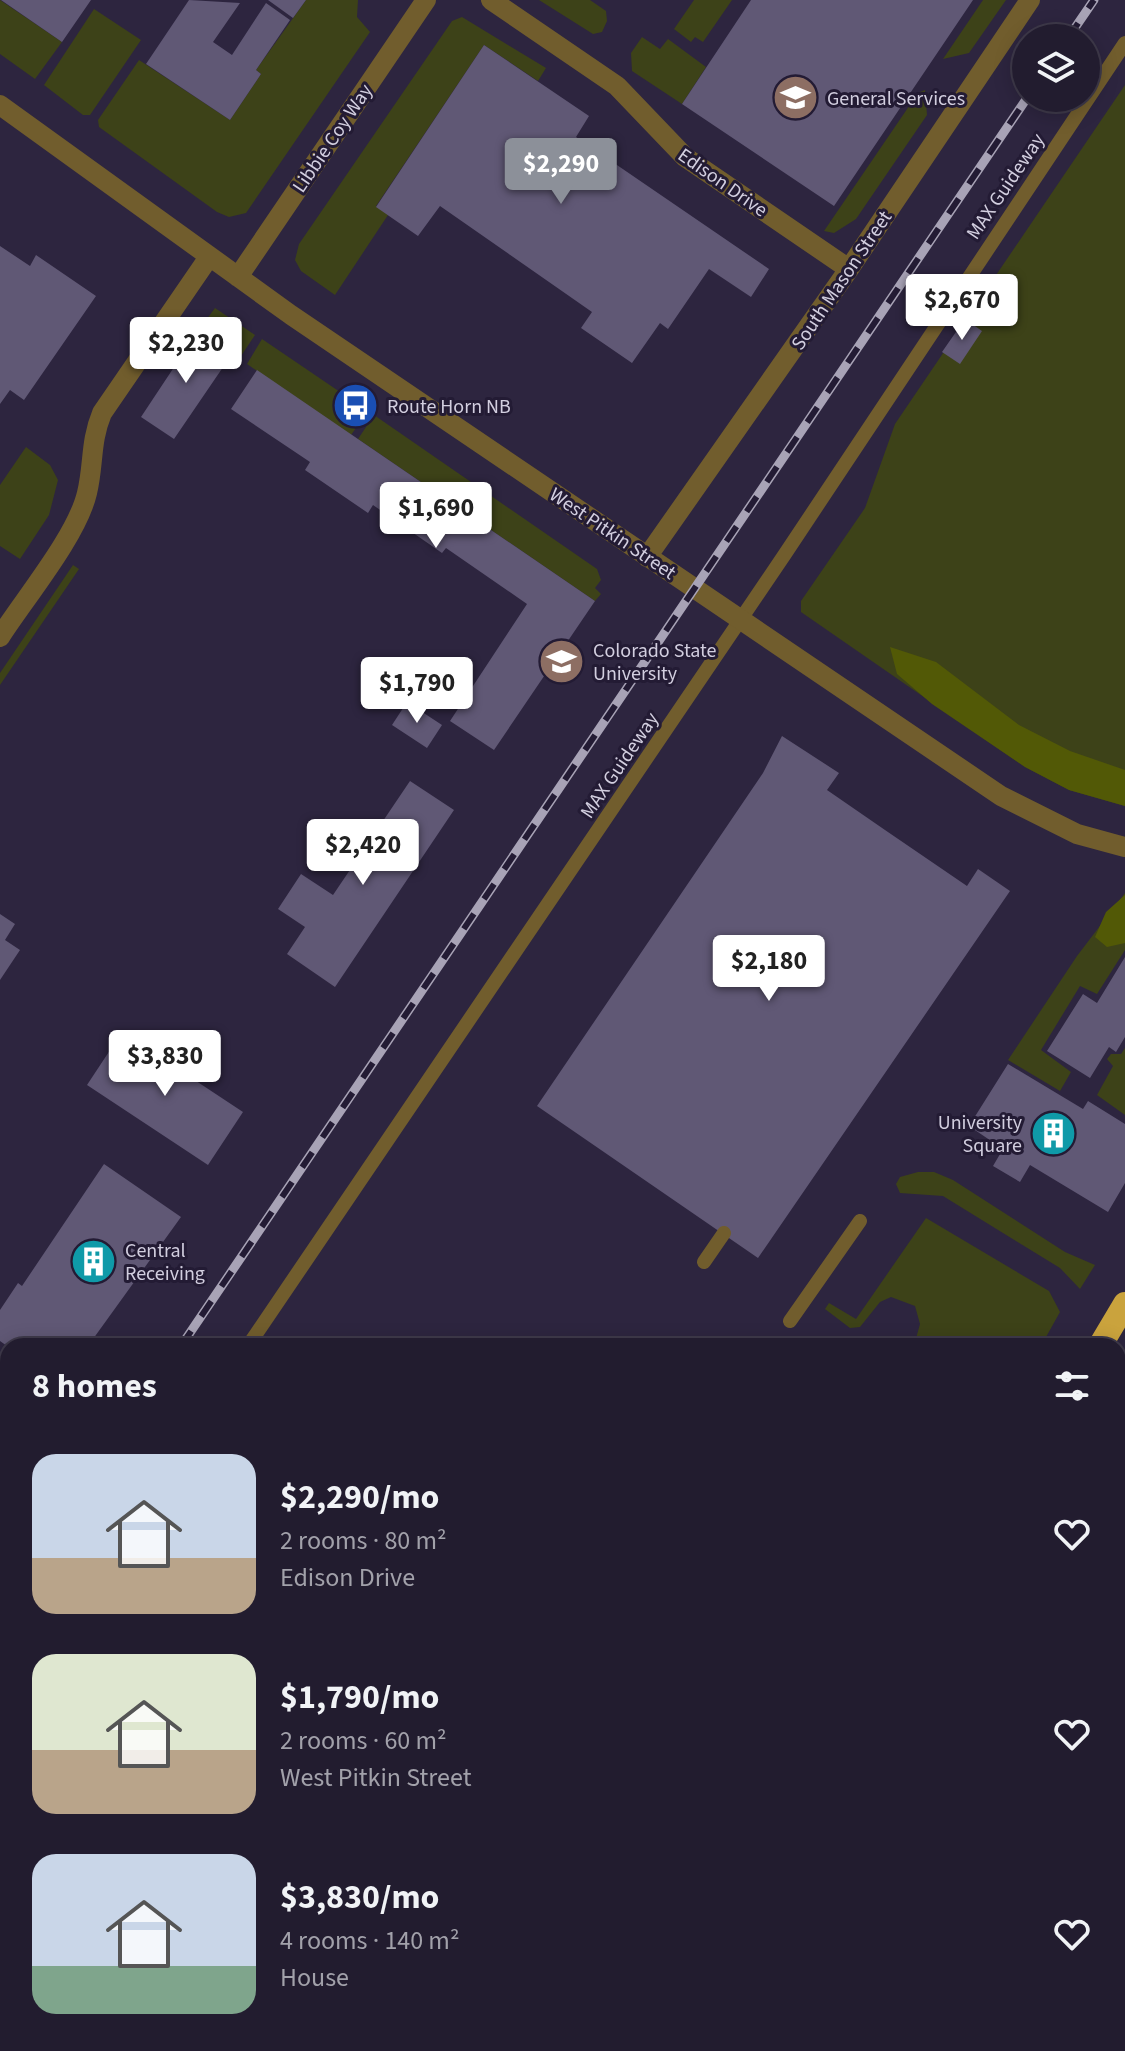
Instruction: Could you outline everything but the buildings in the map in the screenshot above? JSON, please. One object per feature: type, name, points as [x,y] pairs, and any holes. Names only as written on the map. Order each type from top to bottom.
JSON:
[{"type":"highway","points":[[1105,1338],[1125,1304]]},
{"type":"street","name":"Libbie Coy Way","points":[[238,277],[426,0]]},
{"type":"street","name":"Edison Drive","points":[[491,0],[617,86],[669,144],[685,157],[849,269]]},
{"type":"street","name":"South Mason Street","points":[[647,557],[849,269],[1030,0]]},
{"type":"street","name":"West Pitkin Street","points":[[0,105],[209,257],[1001,796],[1077,834],[1125,847]]},
{"type":"street","points":[[0,637],[77,519],[87,493],[92,438],[102,413],[209,257]]},
{"type":"lane","name":"MAX Guideway","points":[[253,1338],[741,620],[1125,43]]},
{"type":"lane","points":[[790,1321],[860,1221]]},
{"type":"lane","points":[[704,1262],[724,1233]]},
{"type":"green space","points":[[0,0],[62,42],[35,79],[0,54]]},
{"type":"green space","points":[[306,0],[358,0],[357,17],[370,32],[246,213],[229,217],[217,212],[99,127],[98,120],[139,60],[230,120],[261,74],[256,70]]},
{"type":"green space","points":[[539,0],[590,0],[606,11],[607,21],[602,32],[593,34]]},
{"type":"green space","points":[[694,0],[732,0],[703,42],[695,37],[691,42],[674,29]]},
{"type":"green space","points":[[983,0],[1006,0],[969,53],[943,59]]},
{"type":"green space","points":[[94,9],[141,40],[90,115],[83,115],[44,85]]},
{"type":"green space","points":[[462,17],[546,68],[538,81],[484,45],[376,206],[388,215],[335,295],[301,271],[295,260],[299,244],[452,21]]},
{"type":"green space","points":[[642,37],[660,49],[668,39],[706,67],[682,104],[632,71],[631,53]]},
{"type":"green space","points":[[1125,85],[1125,806],[1069,790],[1025,767],[801,612],[801,601],[865,508],[895,424]]},
{"type":"green space","points":[[925,90],[927,115],[856,219],[834,233],[824,231],[918,93]]},
{"type":"green space","points":[[215,308],[255,335],[239,359],[198,331]]},
{"type":"green space","points":[[262,339],[368,411],[351,435],[247,364]]},
{"type":"green space","points":[[374,415],[597,569],[601,580],[595,588],[601,594],[595,601],[358,439]]},
{"type":"green space","points":[[26,447],[50,465],[58,480],[49,515],[20,559],[0,546],[0,485]]},
{"type":"green space","points":[[73,565],[79,569],[0,685],[0,673]]},
{"type":"green space","points":[[890,647],[936,662],[1019,725],[1070,751],[1125,770],[1125,806],[1069,790],[1025,767],[932,704],[897,674]]},
{"type":"green space","points":[[1125,893],[1125,950],[1097,994],[1080,986],[1041,1050],[1071,1072],[1060,1091],[1008,1060],[1077,956]]},
{"type":"green space","points":[[1125,895],[1125,943],[1107,947],[1095,937],[1106,912]]},
{"type":"green space","points":[[1125,1048],[1125,1115],[1097,1095],[1113,1066],[1107,1059],[1111,1054],[1121,1054]]},
{"type":"green space","points":[[934,1172],[953,1180],[1065,1252],[1095,1265],[1080,1289],[1060,1268],[943,1196],[900,1193],[896,1184],[900,1177]]},
{"type":"green space","points":[[926,1218],[1049,1291],[1060,1312],[1045,1338],[916,1338],[920,1324],[915,1306],[891,1297],[880,1302],[860,1327],[850,1328],[825,1309],[829,1303],[856,1319]]},
{"type":"railway","points":[[1078,24],[1094,0]]},
{"type":"railway","points":[[186,1338],[1018,112]]},
{"type":"place","name":"General Services","points":[[796,98]]},
{"type":"place","name":"Route Horn NB","points":[[356,406]]},
{"type":"place","name":"Colorado State University","points":[[562,662]]},
{"type":"place","name":"University Square","points":[[1053,1134]]},
{"type":"place","name":"Central Receiving","points":[[94,1262]]}]
